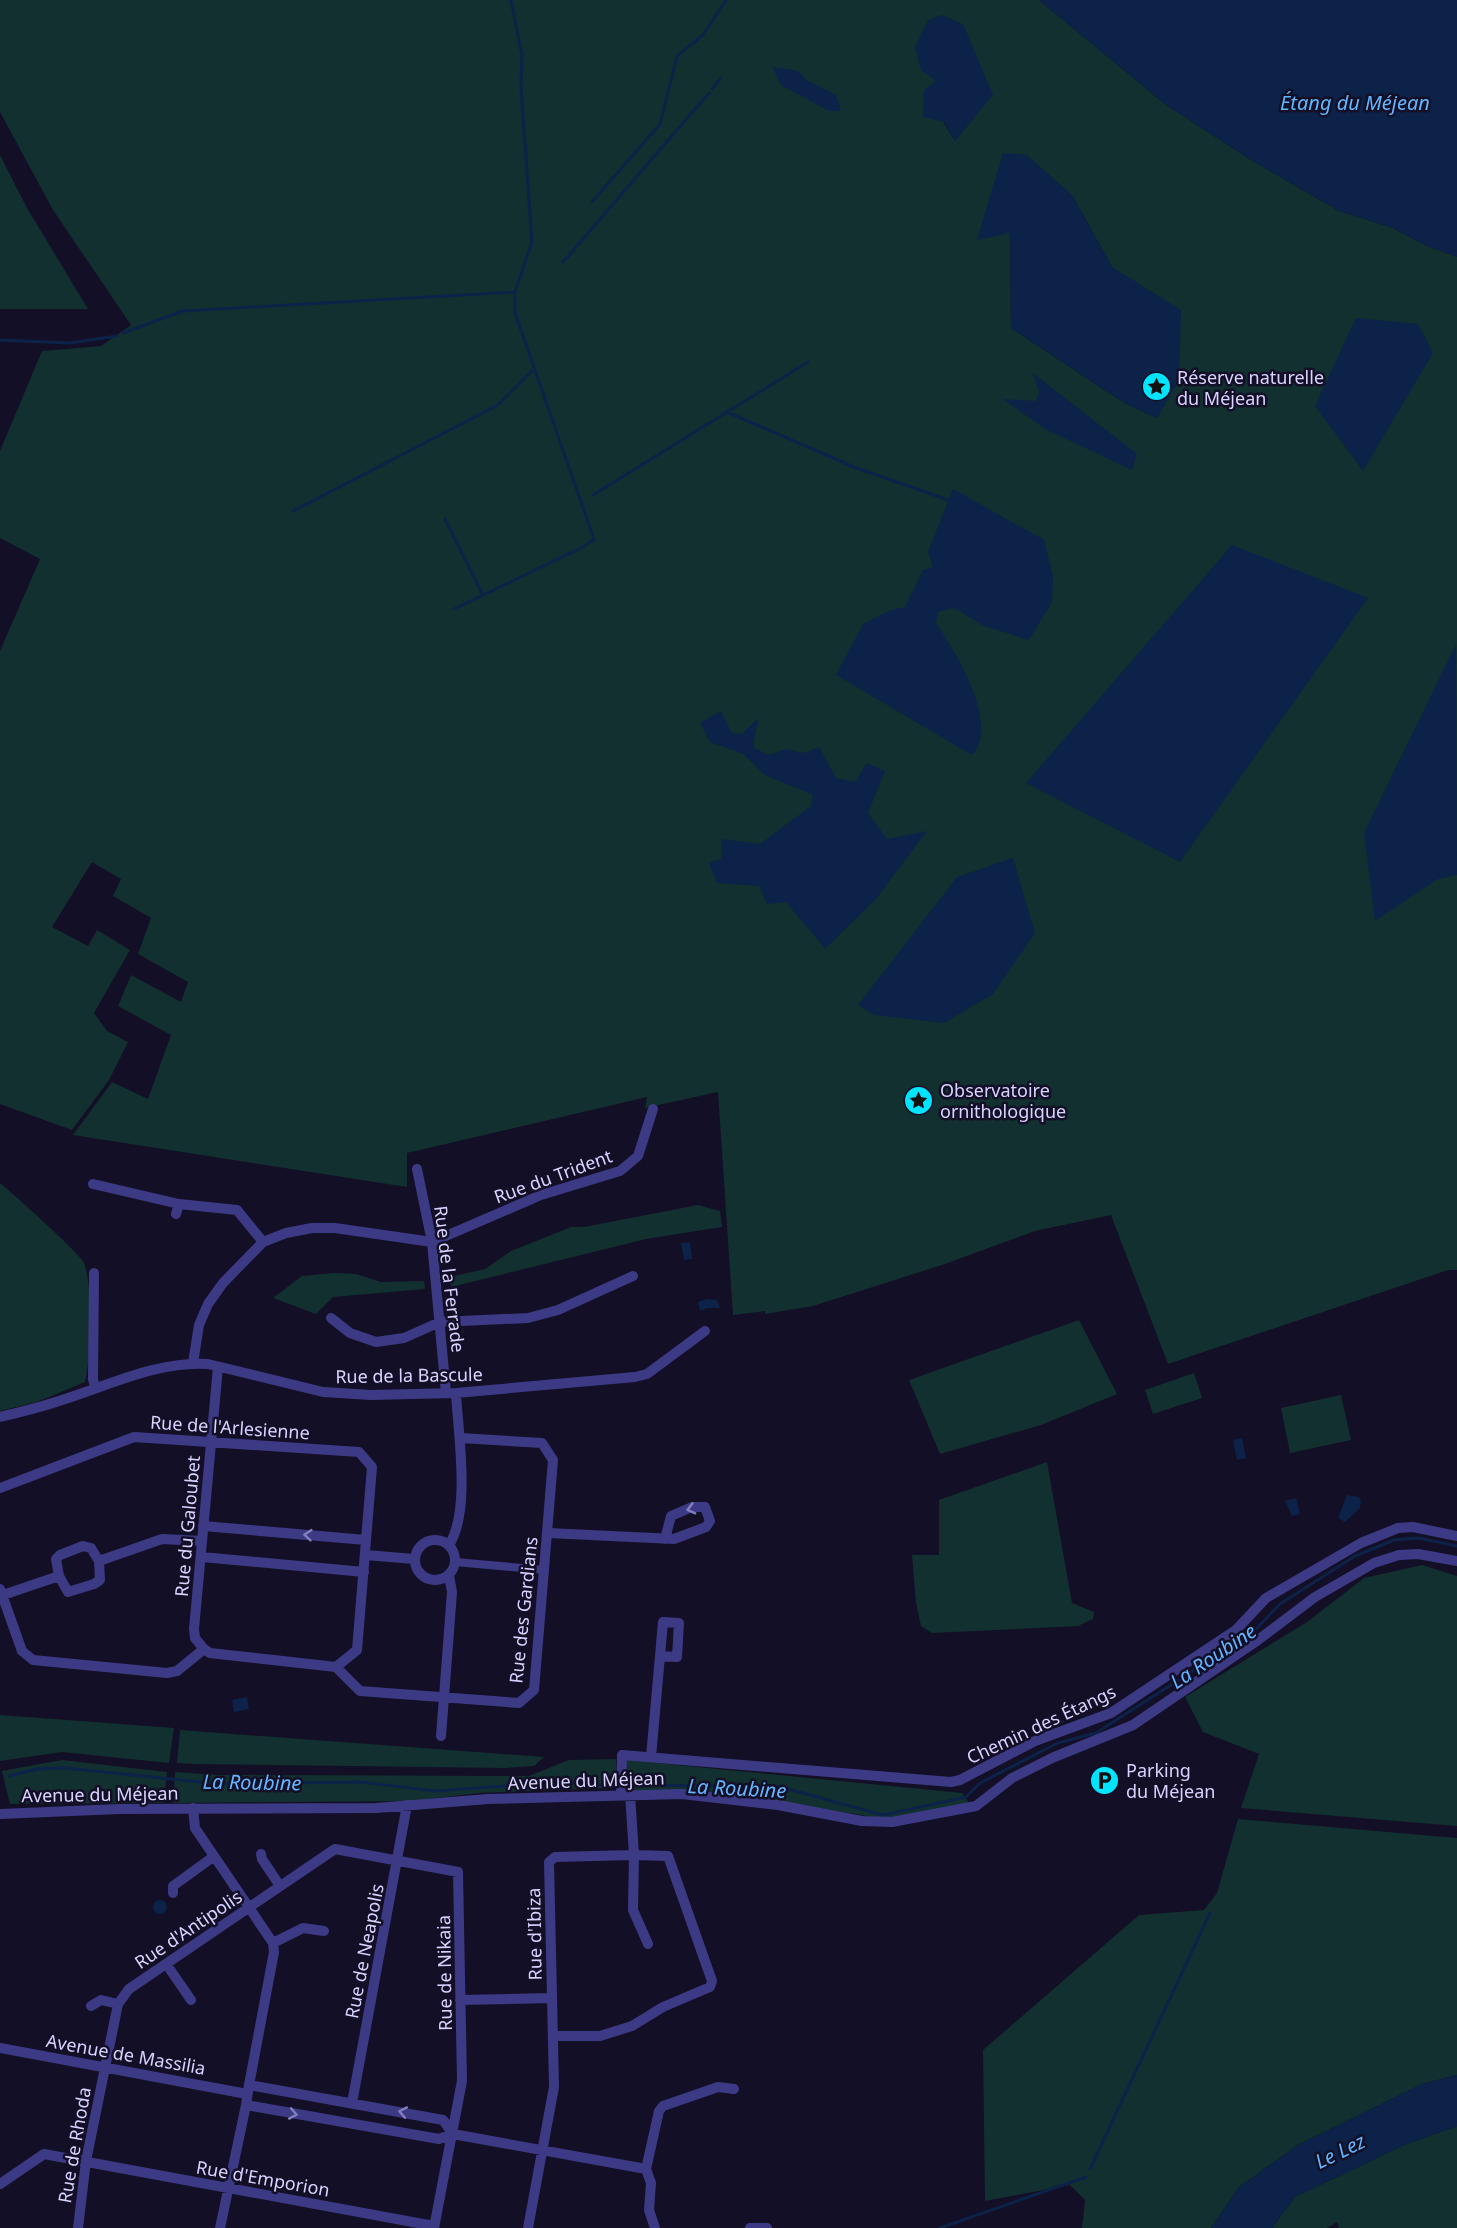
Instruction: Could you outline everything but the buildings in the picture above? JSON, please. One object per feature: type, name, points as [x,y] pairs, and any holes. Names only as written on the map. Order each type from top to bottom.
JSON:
[{"type":"street","name":"Rue du Trident","points":[[432,1242],[541,1196],[620,1171],[638,1156],[653,1109]]},
{"type":"street","name":"Rue de la Ferrade","points":[[417,1169],[432,1242],[440,1322],[451,1393],[461,1438],[457,1533],[449,1545]]},
{"type":"street","points":[[93,1184],[178,1209],[237,1210],[263,1242]]},
{"type":"street","points":[[193,1363],[199,1324],[208,1304],[223,1283],[263,1242],[294,1232],[334,1228],[432,1242]]},
{"type":"street","points":[[94,1273],[93,1379],[95,1388]]},
{"type":"street","points":[[331,1318],[351,1333],[376,1342],[404,1338],[440,1322],[528,1318],[558,1310],[633,1276]]},
{"type":"street","name":"Rue de la Bascule","points":[[0,1418],[155,1370],[193,1363],[323,1392],[371,1395],[451,1393],[641,1376],[647,1374],[705,1330]]},
{"type":"street","name":"Rue du Galoubet","points":[[204,1649],[195,1638],[194,1629],[218,1367]]},
{"type":"street","name":"Rue de l'Arlesienne","points":[[0,1488],[134,1437],[210,1440],[359,1452],[372,1467],[357,1650],[336,1666]]},
{"type":"street","name":"Rue des Gardians","points":[[336,1666],[360,1691],[519,1703],[534,1690],[553,1460],[542,1443],[461,1438]]},
{"type":"street","points":[[203,1526],[366,1540]]},
{"type":"street","name":"Chemin des Étangs","points":[[626,1795],[622,1759],[651,1757],[951,1782],[960,1780],[1035,1741],[1111,1713],[1236,1630],[1266,1598],[1361,1543],[1398,1528],[1413,1527],[1457,1536]]},
{"type":"street","points":[[548,1533],[665,1539]]},
{"type":"street","points":[[99,1561],[162,1539],[202,1540]]},
{"type":"street","points":[[441,1736],[452,1592],[449,1575],[455,1562],[449,1545],[438,1539],[424,1542],[419,1546],[414,1559],[418,1572],[423,1577],[437,1580],[449,1575]]},
{"type":"street","points":[[88,1546],[99,1561],[100,1580],[94,1584],[68,1592],[59,1576],[56,1559],[60,1555],[88,1546]]},
{"type":"street","name":"Avenue du Méjean","points":[[0,1814],[56,1810],[193,1808],[376,1809],[407,1805],[682,1794],[862,1821],[892,1822],[976,1806],[1012,1778],[1052,1758],[1133,1725],[1315,1597],[1374,1563],[1399,1555],[1418,1554],[1457,1561]]},
{"type":"street","points":[[366,1555],[414,1559]]},
{"type":"street","points":[[202,1557],[364,1572]]},
{"type":"street","points":[[455,1562],[545,1570]]},
{"type":"street","points":[[59,1576],[1,1593],[22,1651],[33,1660],[167,1673],[177,1671],[204,1649],[210,1653],[336,1666]]},
{"type":"street","points":[[651,1757],[660,1656]]},
{"type":"street","points":[[626,1795],[634,1855],[633,1910],[648,1944]]},
{"type":"street","name":"Rue de Neapolis","points":[[352,2103],[407,1805]]},
{"type":"street","points":[[193,1808],[195,1828],[273,1943],[274,1952],[220,2228]]},
{"type":"street","name":"Rue d'Antipolis","points":[[118,2004],[129,1989],[335,1849],[398,1860]]},
{"type":"street","points":[[261,1854],[280,1886]]},
{"type":"street","points":[[553,2036],[600,2036],[632,2026],[663,2007],[710,1987],[712,1981],[668,1856],[634,1855]]},
{"type":"street","name":"Rue d'Ibiza","points":[[528,2228],[554,2087],[549,1862],[555,1857],[634,1855]]},
{"type":"street","points":[[173,1893],[173,1886],[213,1857]]},
{"type":"street","name":"Rue de Nikaia","points":[[398,1860],[458,1872],[462,2081],[434,2227]]},
{"type":"street","points":[[273,1943],[303,1928],[324,1931]]},
{"type":"street","points":[[167,1965],[191,2000]]},
{"type":"street","points":[[460,2000],[552,1998]]},
{"type":"street","points":[[91,2006],[101,2000],[118,2004],[105,2068]]},
{"type":"street","name":"Avenue de Massilia","points":[[0,2048],[247,2095],[439,2139],[453,2134],[646,2169]]},
{"type":"street","name":"Rue de Rhoda","points":[[78,2228],[86,2161],[105,2068]]},
{"type":"street","points":[[655,2228],[649,2210],[651,2183],[646,2169],[659,2111],[663,2106],[718,2087],[734,2089]]},
{"type":"street","name":"Avenue de Massilia","points":[[247,2095],[352,2103],[443,2120],[453,2134]]},
{"type":"street","name":"Rue d'Emporion","points":[[0,2184],[44,2154],[434,2227]]},
{"type":"street","points":[[750,2228],[768,2228]]},
{"type":"green space","points":[[0,0],[1039,0],[1165,104],[1251,160],[1339,211],[1393,228],[1425,245],[1457,257],[1457,1270],[1448,1270],[1168,1364],[1111,1215],[1035,1231],[942,1265],[813,1306],[765,1314],[765,1311],[733,1315],[718,1092],[645,1108],[647,1097],[407,1153],[407,1187],[73,1135],[112,1082],[148,1099],[171,1035],[118,1006],[131,975],[181,1002],[188,982],[138,954],[151,918],[113,896],[121,879],[92,862],[52,927],[88,946],[97,930],[130,950],[94,1013],[107,1031],[128,1042],[109,1080],[72,1130],[0,1104],[0,651],[40,559],[0,538],[0,451],[42,351],[101,346],[131,325],[53,210],[0,112]],"holes":[[[937,81],[955,141],[924,91]],[[1072,195],[1112,267],[1142,287],[1157,418],[1126,404],[1011,328],[1010,232]]]},
{"type":"green space","points":[[0,155],[27,208],[88,309],[0,309]]},
{"type":"green space","points":[[0,1183],[59,1236],[84,1263],[89,1288],[90,1322],[89,1356],[85,1382],[37,1402],[0,1411]]},
{"type":"green space","points":[[698,1205],[720,1211],[722,1227],[646,1239],[451,1287],[450,1277],[485,1269],[511,1251],[571,1227],[584,1227]]},
{"type":"green space","points":[[334,1273],[356,1274],[381,1282],[424,1281],[425,1289],[333,1297],[316,1314],[273,1298],[302,1276]]},
{"type":"green space","points":[[1079,1320],[1117,1394],[1041,1425],[940,1454],[909,1380]]},
{"type":"green space","points":[[1194,1373],[1202,1398],[1153,1414],[1145,1390]]},
{"type":"green space","points":[[1341,1395],[1351,1440],[1290,1453],[1281,1408]]},
{"type":"green space","points":[[1047,1462],[1072,1603],[1094,1612],[1093,1619],[1078,1626],[932,1633],[921,1626],[916,1603],[912,1555],[939,1555],[939,1500]]},
{"type":"green space","points":[[1422,1565],[1457,1576],[1457,1826],[1241,1808],[1259,1754],[1203,1732],[1185,1697],[1307,1622],[1364,1578]]},
{"type":"green space","points":[[0,1715],[174,1728],[169,1763],[62,1752],[0,1761]]},
{"type":"green space","points":[[180,1730],[544,1757],[534,1766],[506,1768],[177,1763]]},
{"type":"green space","points":[[616,1759],[616,1788],[479,1793],[412,1801],[173,1803],[175,1772],[219,1775],[529,1776],[569,1760]]},
{"type":"green space","points":[[62,1760],[167,1772],[164,1803],[10,1804],[2,1771]]},
{"type":"green space","points":[[626,1760],[962,1793],[969,1803],[885,1819],[777,1801],[626,1789]]},
{"type":"green space","points":[[1238,1819],[1457,1838],[1457,2075],[1422,2084],[1298,2145],[1239,2187],[1211,2228],[1082,2228],[1085,2200],[1070,2185],[985,2201],[983,2050],[1139,1915],[1204,1910],[1217,1893]]},
{"type":"green space","points":[[1457,2126],[1457,2228],[1339,2228],[1337,2222],[1327,2228],[1272,2228],[1295,2197],[1404,2145]]},
{"type":"water","name":"Étang du Méjean","points":[[1039,0],[1457,0],[1457,257],[1425,245],[1393,228],[1339,211],[1251,160],[1165,104]]},
{"type":"water","points":[[942,15],[963,24],[993,95],[955,141],[944,122],[923,117],[924,90],[936,81],[921,70],[915,47],[928,20]]},
{"type":"water","points":[[772,67],[798,71],[808,81],[836,95],[841,111],[829,111],[781,85]]},
{"type":"water","points":[[1003,153],[1027,155],[1072,195],[1112,267],[1181,310],[1179,381],[1157,418],[1126,404],[1011,328],[1010,233],[977,240]]},
{"type":"water","points":[[1356,318],[1418,324],[1433,353],[1363,471],[1315,406]]},
{"type":"water","points":[[1033,373],[1137,454],[1132,470],[1045,429],[1003,399],[1036,401],[1039,392]]},
{"type":"water","points":[[953,489],[1044,540],[1053,576],[1052,602],[1029,640],[984,626],[954,608],[938,612],[936,623],[963,669],[978,707],[981,726],[980,742],[972,755],[836,675],[863,624],[891,610],[905,607],[923,570],[933,567],[928,552]]},
{"type":"water","points":[[1232,545],[1368,598],[1180,862],[1026,783]]},
{"type":"water","points":[[1456,644],[1457,875],[1438,879],[1375,921],[1364,833]]},
{"type":"water","points":[[721,711],[732,733],[742,734],[758,718],[753,747],[769,755],[785,749],[804,753],[819,747],[836,778],[855,782],[867,763],[885,771],[868,813],[887,839],[927,831],[876,899],[825,949],[786,902],[767,904],[759,886],[717,883],[709,863],[722,858],[721,839],[760,844],[811,806],[813,795],[765,775],[743,754],[710,742],[700,723]]},
{"type":"water","points":[[1013,858],[1035,933],[993,994],[944,1023],[874,1015],[858,1005],[957,877]]},
{"type":"water","points":[[690,1242],[692,1259],[684,1260],[681,1243]]},
{"type":"water","points":[[707,1299],[717,1300],[720,1308],[700,1311],[698,1302]]},
{"type":"water","points":[[1242,1438],[1246,1458],[1237,1460],[1233,1440]]},
{"type":"water","points":[[1347,1495],[1359,1497],[1361,1502],[1360,1508],[1345,1522],[1338,1518]]},
{"type":"water","points":[[1296,1498],[1300,1514],[1292,1516],[1285,1501]]},
{"type":"water","points":[[247,1697],[249,1709],[234,1712],[232,1700]]},
{"type":"water","points":[[160,1900],[165,1902],[167,1907],[165,1912],[160,1914],[155,1912],[153,1907],[155,1902]]},
{"type":"water","name":"Le Lez","points":[[1457,2075],[1457,2126],[1404,2145],[1295,2197],[1272,2228],[1211,2228],[1239,2187],[1298,2145],[1422,2084]]},
{"type":"waterway","points":[[454,609],[583,547],[594,539],[515,313],[515,292],[532,242],[521,87],[522,55],[511,0]]},
{"type":"waterway","points":[[592,202],[660,124],[677,56],[703,35],[726,0]]},
{"type":"waterway","points":[[712,89],[721,78]]},
{"type":"waterway","points":[[563,262],[709,93]]},
{"type":"waterway","points":[[123,333],[183,311],[515,292]]},
{"type":"waterway","points":[[0,340],[70,343],[117,336]]},
{"type":"waterway","points":[[593,495],[808,362]]},
{"type":"waterway","points":[[293,511],[498,405],[533,370]]},
{"type":"waterway","points":[[727,412],[854,467],[948,500]]},
{"type":"waterway","points":[[445,519],[483,595]]},
{"type":"waterway","name":"La Roubine","points":[[9,1776],[37,1769],[65,1768],[219,1784],[361,1782],[435,1791],[558,1782],[606,1785],[777,1786],[883,1815],[966,1797],[980,1783],[1058,1743],[1096,1733],[1252,1633],[1280,1604],[1355,1556],[1394,1540],[1418,1538],[1457,1546]]},
{"type":"waterway","points":[[1090,2169],[1210,1913]]},
{"type":"waterway","points":[[940,2228],[1086,2177]]},
{"type":"place","name":"Réserve naturelle du Méjean","points":[[1156,387]]},
{"type":"place","name":"Observatoire ornithologique","points":[[919,1100]]},
{"type":"place","name":"Parking du Méjean","points":[[1105,1780]]}]
